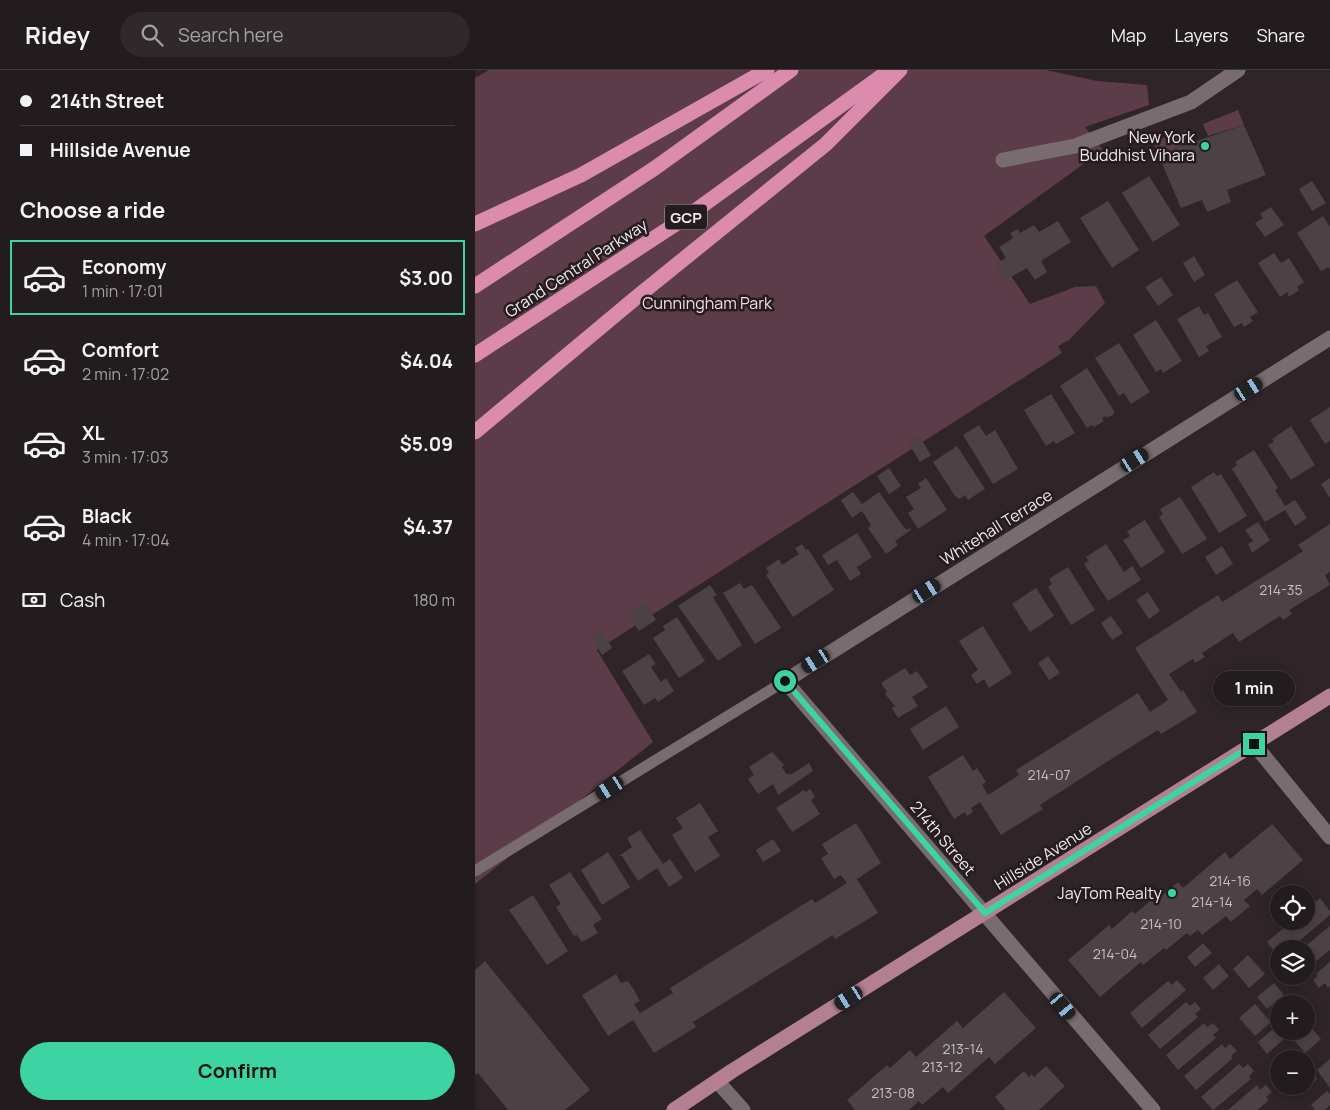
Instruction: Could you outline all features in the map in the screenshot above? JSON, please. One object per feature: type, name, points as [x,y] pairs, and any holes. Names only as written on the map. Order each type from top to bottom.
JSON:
[{"type":"highway","points":[[475,224],[581,175],[767,70]]},
{"type":"highway","points":[[475,286],[655,168],[791,70]]},
{"type":"highway","name":"Grand Central Parkway","points":[[475,355],[688,216],[890,70]]},
{"type":"highway","points":[[475,432],[617,312],[796,170],[872,100],[901,70]]},
{"type":"main road","name":"Hillside Avenue","points":[[674,1110],[717,1081],[1330,696]]},
{"type":"street","points":[[1003,160],[1075,146],[1191,102],[1238,70]]},
{"type":"street","name":"Whitehall Terrace","points":[[785,681],[1330,338]]},
{"type":"street","name":"214th Street","points":[[785,681],[1153,1110]]},
{"type":"street","points":[[1254,744],[1330,837]]},
{"type":"street","points":[[717,1081],[743,1110]]},
{"type":"lane","name":"Whitehall Terrace","points":[[475,871],[785,681]]},
{"type":"green space","name":"Cunningham Park","points":[[489,70],[1046,70],[1097,81],[1147,85],[1149,105],[1085,127],[1103,150],[984,236],[1030,304],[1075,287],[1096,286],[1105,303],[1069,340],[1058,346],[1062,353],[597,650],[653,742],[475,884],[475,78]]},
{"type":"green space","points":[[1238,110],[1244,125],[1208,136],[1203,124]]},
{"type":"green space","points":[[1189,129],[1193,142],[1158,154],[1153,142]]},
{"type":"building","points":[[1244,125],[1266,175],[1227,190],[1231,202],[1207,212],[1202,200],[1181,208],[1158,154]]},
{"type":"building","points":[[1149,176],[1180,225],[1153,242],[1122,193]]},
{"type":"building","points":[[1312,181],[1326,203],[1312,211],[1299,189]]},
{"type":"building","points":[[1108,201],[1139,250],[1112,268],[1080,218]]},
{"type":"building","points":[[1271,207],[1284,225],[1265,237],[1255,223],[1263,218],[1260,214]]},
{"type":"building","points":[[1323,216],[1330,227],[1330,269],[1329,267],[1321,271],[1297,233]]},
{"type":"building","points":[[1058,221],[1071,242],[1041,261],[1047,272],[1035,280],[1027,268],[1005,280],[995,264],[1006,258],[999,247],[1013,238],[1010,233],[1018,229],[1020,233],[1034,225],[1039,232]]},
{"type":"building","points":[[1274,253],[1281,263],[1289,258],[1304,282],[1297,287],[1299,290],[1289,297],[1287,292],[1280,297],[1258,263]]},
{"type":"building","points":[[1194,256],[1205,275],[1194,282],[1183,263]]},
{"type":"building","points":[[1161,277],[1173,295],[1158,306],[1145,287]]},
{"type":"building","points":[[1237,280],[1258,312],[1250,317],[1253,321],[1244,327],[1242,323],[1234,327],[1214,294]]},
{"type":"building","points":[[1199,306],[1204,315],[1208,313],[1222,337],[1206,346],[1209,351],[1199,357],[1177,319]]},
{"type":"building","points":[[1156,320],[1182,361],[1163,373],[1161,369],[1156,372],[1133,335]]},
{"type":"building","points":[[1119,343],[1150,392],[1131,404],[1124,393],[1119,396],[1095,358]]},
{"type":"building","points":[[1087,368],[1114,411],[1114,414],[1107,418],[1106,416],[1102,418],[1104,421],[1094,427],[1092,425],[1087,428],[1060,386]]},
{"type":"building","points":[[1051,394],[1075,433],[1056,444],[1054,441],[1046,446],[1024,410]]},
{"type":"building","points":[[1330,407],[1330,441],[1325,444],[1310,420]]},
{"type":"building","points":[[979,425],[986,436],[995,430],[1018,469],[993,484],[963,435]]},
{"type":"building","points":[[1291,426],[1315,465],[1291,480],[1268,445],[1274,442],[1272,439]]},
{"type":"building","points":[[919,436],[931,455],[920,462],[908,442]]},
{"type":"building","points":[[957,446],[985,489],[968,500],[965,495],[959,499],[955,496],[933,462]]},
{"type":"building","points":[[1254,450],[1278,488],[1275,490],[1285,506],[1295,500],[1307,518],[1295,526],[1285,510],[1265,522],[1232,469],[1237,465],[1235,462]]},
{"type":"building","points":[[889,468],[901,486],[889,494],[877,476]]},
{"type":"building","points":[[1214,472],[1217,476],[1221,474],[1247,516],[1219,533],[1191,487]]},
{"type":"building","points":[[926,478],[947,510],[918,529],[908,513],[914,509],[906,497],[921,488],[918,484]]},
{"type":"building","points":[[1330,478],[1330,498],[1321,484]]},
{"type":"building","points":[[853,492],[862,504],[879,492],[903,526],[907,530],[910,528],[911,530],[895,541],[898,545],[886,554],[868,528],[871,525],[862,511],[852,518],[841,500]]},
{"type":"building","points":[[1180,497],[1207,539],[1182,554],[1159,517],[1163,514],[1160,509]]},
{"type":"building","points":[[1145,520],[1165,552],[1141,568],[1123,540],[1130,536],[1127,531]]},
{"type":"building","points":[[1258,522],[1270,540],[1252,553],[1248,544],[1253,541],[1245,530]]},
{"type":"building","points":[[1330,524],[1330,572],[1325,575],[1330,585],[1289,610],[1292,614],[1283,620],[1280,616],[1239,642],[1233,633],[1202,653],[1205,657],[1195,663],[1193,659],[1169,674],[1181,692],[1183,690],[1197,712],[1161,734],[1158,730],[1102,765],[1040,805],[1043,809],[1001,835],[980,802],[971,808],[973,812],[967,816],[965,812],[954,819],[928,777],[963,755],[973,771],[977,768],[986,782],[982,785],[988,795],[1019,775],[1016,770],[1138,693],[1150,712],[1168,700],[1135,648],[1218,595],[1222,602],[1280,566],[1303,551],[1298,545]]},
{"type":"building","points":[[857,533],[872,557],[857,567],[861,574],[850,581],[837,560],[828,565],[822,555]]},
{"type":"building","points":[[802,544],[806,550],[808,549],[834,590],[793,617],[766,575],[769,573],[766,568],[779,559],[782,565],[799,554],[795,548]]},
{"type":"building","points":[[1106,544],[1124,572],[1132,566],[1141,580],[1108,601],[1084,564],[1089,561],[1086,557]]},
{"type":"building","points":[[1222,546],[1233,564],[1216,575],[1205,557]]},
{"type":"building","points":[[1068,567],[1095,610],[1071,625],[1048,587],[1052,584],[1049,579]]},
{"type":"building","points":[[740,583],[744,589],[752,585],[781,628],[755,644],[723,593]]},
{"type":"building","points":[[710,585],[717,595],[713,597],[742,645],[718,661],[678,606]]},
{"type":"building","points":[[1036,588],[1054,616],[1030,632],[1012,604]]},
{"type":"building","points":[[1148,592],[1160,611],[1149,619],[1136,600]]},
{"type":"building","points":[[644,602],[656,620],[639,631],[628,614]]},
{"type":"building","points":[[1111,616],[1123,633],[1112,640],[1101,623]]},
{"type":"building","points":[[677,617],[705,661],[679,678],[653,638],[665,630],[663,626]]},
{"type":"building","points":[[983,626],[1012,673],[989,688],[984,679],[977,684],[971,675],[978,670],[959,641]]},
{"type":"building","points":[[601,629],[612,648],[602,655],[590,636]]},
{"type":"building","points":[[649,654],[656,664],[651,667],[661,682],[666,678],[674,691],[658,702],[655,698],[644,705],[622,671]]},
{"type":"building","points":[[1048,656],[1060,673],[1049,680],[1038,663]]},
{"type":"building","points":[[905,668],[910,675],[917,671],[928,687],[912,697],[918,706],[898,718],[892,708],[895,706],[885,694],[887,692],[881,683]]},
{"type":"building","points":[[946,706],[959,727],[923,750],[910,729]]},
{"type":"building","points":[[772,752],[784,765],[782,767],[787,775],[809,763],[813,771],[778,795],[773,784],[758,794],[748,779],[754,775],[749,767]]},
{"type":"building","points":[[810,789],[815,797],[811,800],[820,814],[792,832],[776,808],[804,790],[806,792]]},
{"type":"building","points":[[700,803],[718,831],[708,837],[720,856],[695,872],[672,835],[683,828],[676,818]]},
{"type":"building","points":[[856,823],[881,863],[857,879],[878,913],[835,939],[833,935],[693,1022],[696,1027],[654,1053],[633,1020],[608,1036],[582,995],[616,974],[621,983],[628,981],[634,990],[640,1001],[634,1004],[640,1013],[673,993],[670,988],[812,899],[815,903],[847,883],[841,875],[834,879],[821,858],[828,854],[822,844]]},
{"type":"building","points":[[1272,824],[1303,860],[1274,885],[1270,885],[1270,888],[1262,895],[1257,889],[1244,900],[1250,906],[1231,922],[1226,916],[1202,935],[1198,930],[1190,936],[1187,933],[1143,965],[1141,962],[1100,997],[1068,960],[1109,925],[1112,929],[1132,911],[1135,914],[1156,896],[1158,899],[1178,882],[1183,888],[1225,852],[1230,859]]},
{"type":"building","points":[[640,830],[663,864],[670,859],[683,878],[669,887],[657,868],[638,881],[622,856],[619,856],[632,847],[627,838]]},
{"type":"building","points":[[773,839],[781,851],[763,862],[756,850]]},
{"type":"building","points":[[608,852],[630,887],[602,905],[581,870]]},
{"type":"building","points":[[570,872],[602,919],[593,925],[598,933],[582,942],[577,935],[574,936],[556,907],[561,904],[549,885]]},
{"type":"building","points":[[533,895],[568,951],[547,965],[509,910]]},
{"type":"building","points":[[1320,898],[1330,911],[1330,915],[1315,928],[1315,902]]},
{"type":"building","points":[[1330,926],[1330,950],[1315,962],[1315,940],[1313,940]]},
{"type":"building","points":[[1281,930],[1312,930],[1300,940],[1270,940],[1270,946],[1267,942]]},
{"type":"building","points":[[1203,943],[1212,953],[1195,967],[1187,957]]},
{"type":"building","points":[[1248,955],[1265,974],[1249,988],[1233,969]]},
{"type":"building","points":[[485,961],[590,1090],[565,1110],[508,1110],[478,1073],[475,1075],[475,970]]},
{"type":"building","points":[[1330,962],[1330,986],[1328,988],[1325,983],[1319,988],[1315,983],[1315,978],[1318,976],[1316,974]]},
{"type":"building","points":[[1219,964],[1229,976],[1213,990],[1203,978]]},
{"type":"building","points":[[1177,980],[1186,990],[1142,1028],[1130,1013],[1168,981],[1172,985]]},
{"type":"building","points":[[1272,985],[1276,985],[1284,995],[1270,995],[1270,1007],[1267,1009],[1257,997]]},
{"type":"building","points":[[1004,992],[1036,1028],[995,1064],[989,1057],[948,1093],[943,1087],[922,1105],[919,1101],[909,1110],[855,1110],[847,1100],[887,1065],[890,1068],[910,1050],[916,1057],[957,1021],[963,1028]]},
{"type":"building","points":[[1186,1002],[1190,1006],[1195,1002],[1201,1009],[1195,1014],[1198,1017],[1160,1049],[1148,1035]]},
{"type":"building","points":[[1255,1004],[1270,1023],[1255,1036],[1239,1018]]},
{"type":"building","points":[[1204,1023],[1207,1027],[1213,1023],[1219,1030],[1213,1035],[1216,1038],[1178,1070],[1166,1055]]},
{"type":"building","points":[[1270,1032],[1270,1040],[1283,1040],[1267,1054],[1258,1042]]},
{"type":"building","points":[[1315,1032],[1321,1039],[1308,1050],[1302,1050],[1294,1040],[1315,1040]]},
{"type":"building","points":[[1222,1044],[1225,1048],[1230,1044],[1237,1051],[1231,1056],[1233,1058],[1196,1090],[1184,1076]]},
{"type":"building","points":[[1330,1059],[1330,1088],[1317,1070]]},
{"type":"building","points":[[1239,1064],[1243,1068],[1248,1064],[1254,1071],[1249,1076],[1251,1079],[1213,1110],[1201,1097]]},
{"type":"building","points":[[1046,1066],[1065,1086],[1039,1110],[1006,1110],[995,1097],[1024,1071],[1029,1077],[1032,1074],[1034,1077]]},
{"type":"building","points":[[1257,1085],[1260,1090],[1266,1085],[1270,1090],[1270,1094],[1266,1097],[1269,1100],[1257,1110],[1228,1110]]},
{"type":"building","points":[[1327,1091],[1330,1094],[1330,1105],[1325,1110],[1315,1110],[1311,1105]]},
{"type":"place","name":"New York Buddhist Vihara","points":[[1205,146]]},
{"type":"place","name":"JayTom Realty","points":[[1172,893]]},
{"type":"route","points":[[785,681],[955,881],[985,913],[1254,744]]}]
